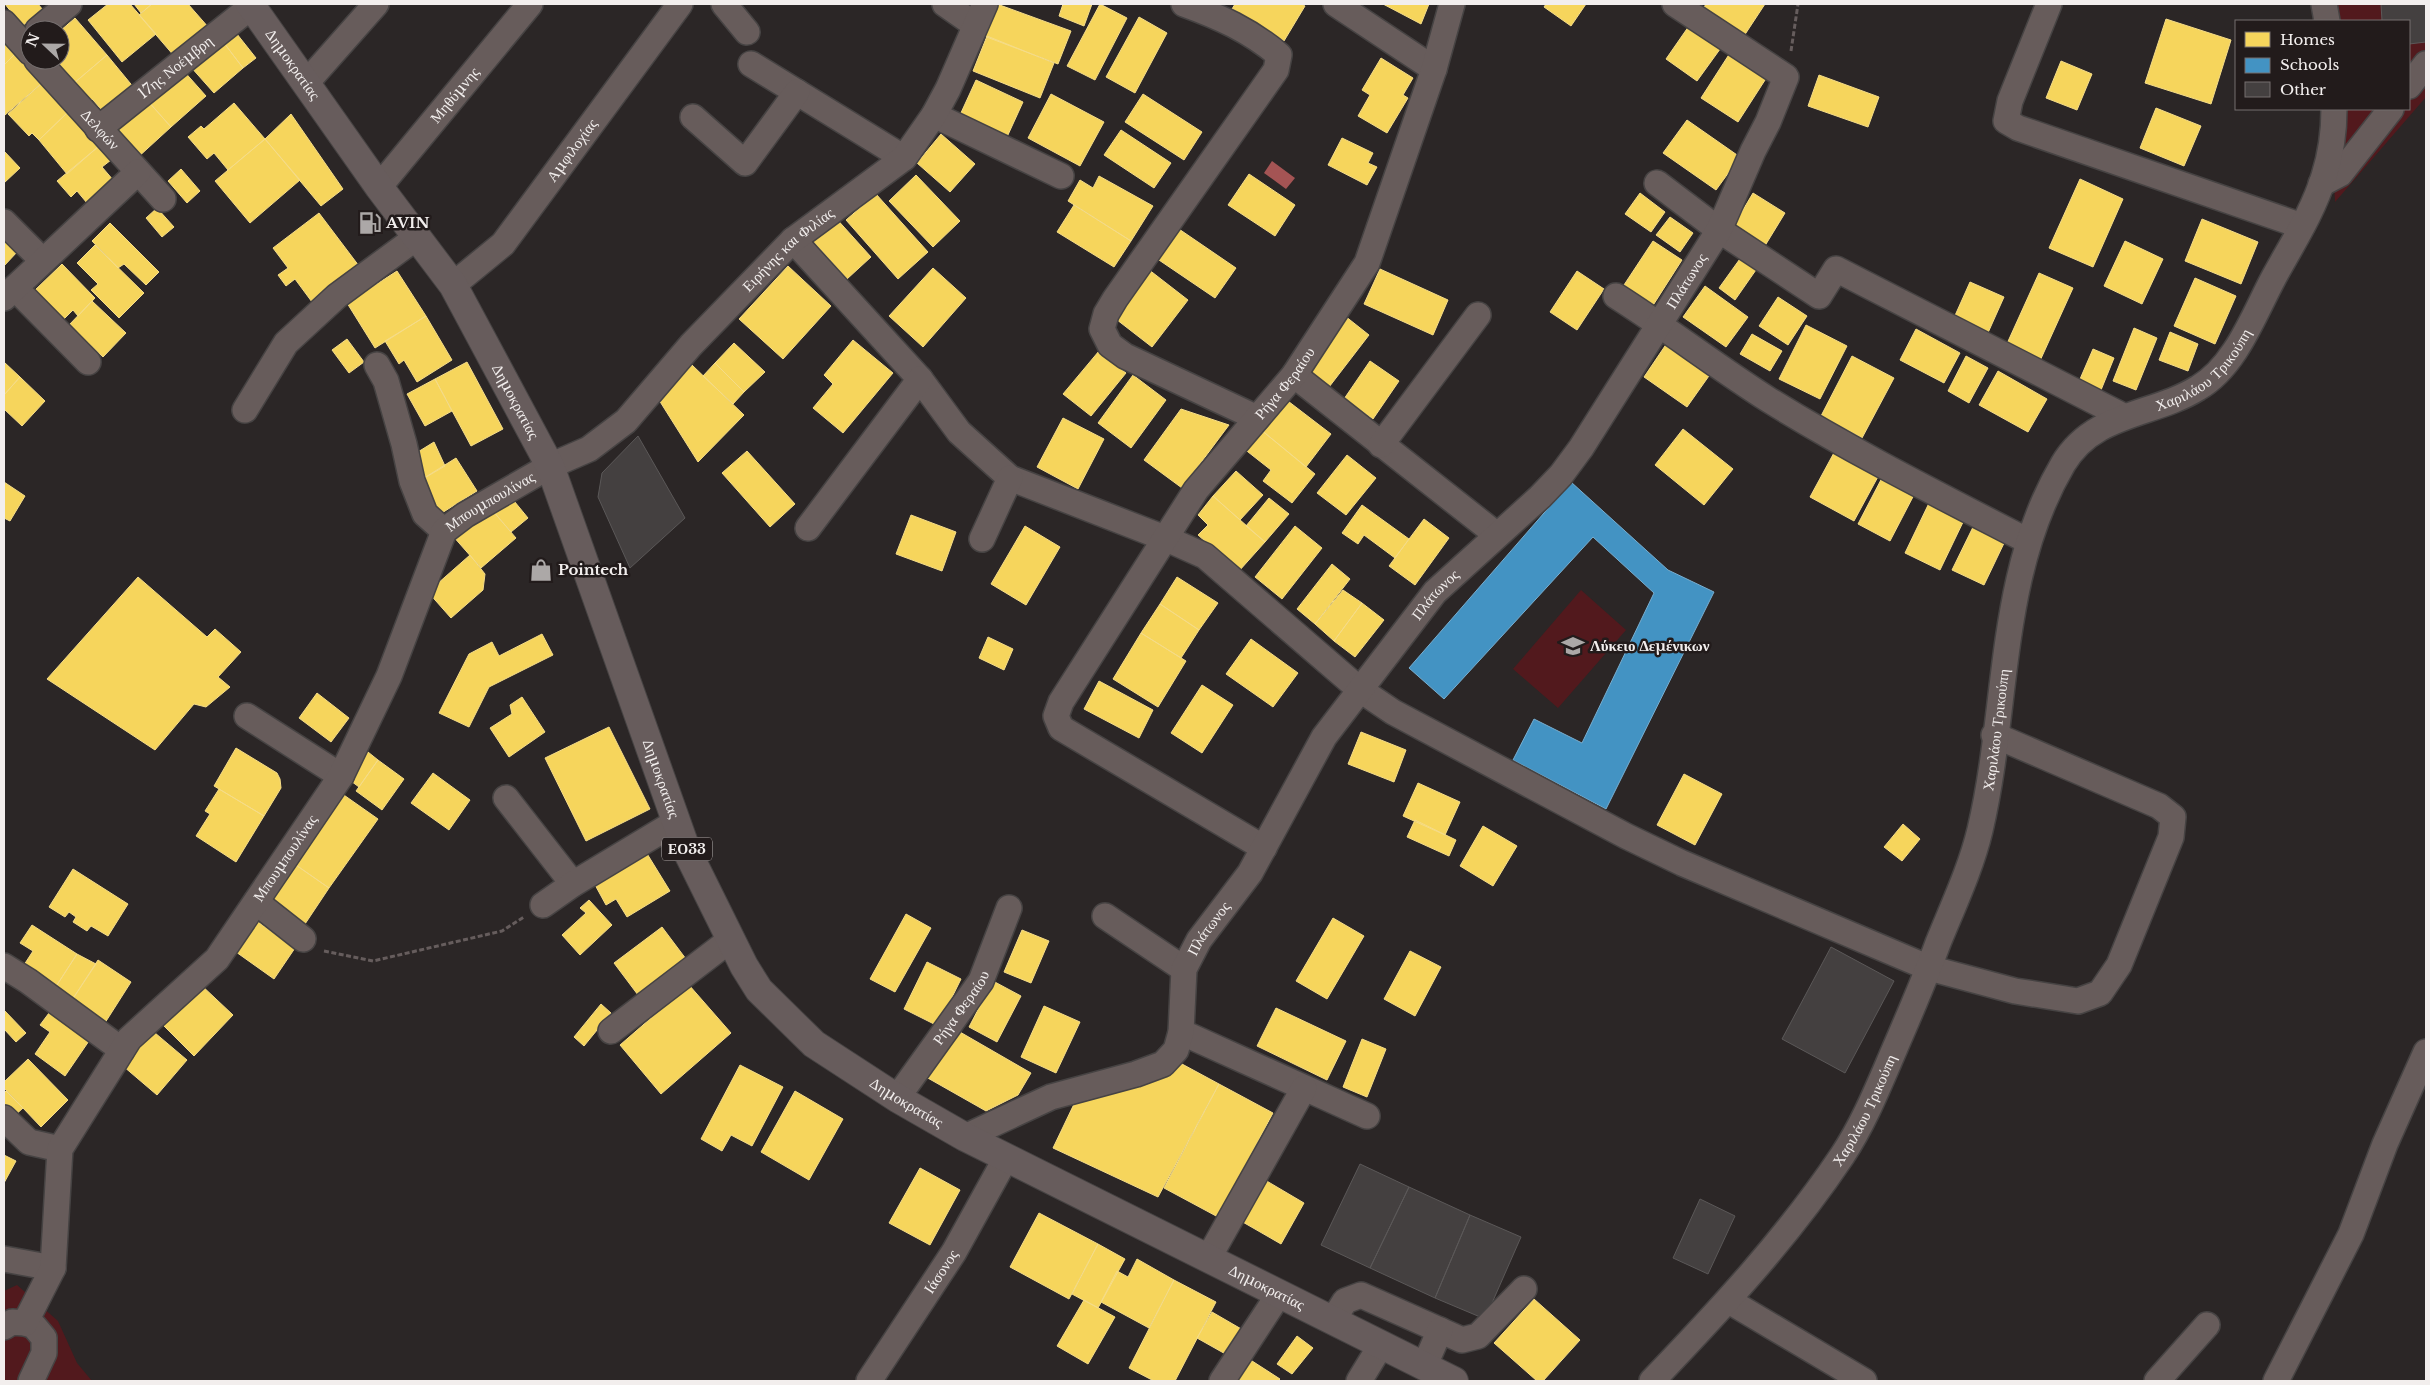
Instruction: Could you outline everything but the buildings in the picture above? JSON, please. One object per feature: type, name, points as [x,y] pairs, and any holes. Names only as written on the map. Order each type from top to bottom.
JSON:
[{"type":"main road","name":"Δημοκρατίας","points":[[251,5],[307,82],[379,188],[453,285],[550,466],[686,849],[730,940],[759,990],[776,1009],[814,1044],[897,1098],[965,1137],[1209,1257],[1454,1381]]},
{"type":"street","points":[[54,20],[69,4]]},
{"type":"street","points":[[307,82],[376,4]]},
{"type":"street","name":"Μηθύμνης","points":[[379,188],[530,4]]},
{"type":"street","name":"Αμφιλοχίας","points":[[453,285],[503,244],[680,4]]},
{"type":"street","points":[[724,4],[747,32]]},
{"type":"street","points":[[945,4],[980,14]]},
{"type":"street","points":[[1184,4],[1223,10],[1279,55],[1276,70],[1115,299],[1106,314],[1102,329],[1110,345],[1125,356],[1257,418]]},
{"type":"street","points":[[1336,4],[1434,69]]},
{"type":"street","name":"Ρήγα Φεραίου","points":[[1264,848],[1061,728],[1056,716],[1061,702],[1167,539],[1196,490],[1294,375],[1367,262],[1434,69],[1452,4]]},
{"type":"street","points":[[1675,4],[1786,76]]},
{"type":"street","points":[[2049,4],[2010,101],[2006,121],[2018,128],[2302,226]]},
{"type":"street","points":[[2324,4],[2327,20]]},
{"type":"street","name":"17ης Νοέμβρη","points":[[98,129],[251,5]]},
{"type":"street","name":"Ειρήνης και Φιλίας","points":[[550,466],[589,449],[626,420],[691,345],[793,240],[904,158],[934,115],[948,88],[980,14]]},
{"type":"street","name":"Δελφών","points":[[4,22],[20,36]]},
{"type":"street","points":[[751,64],[904,158]]},
{"type":"street","points":[[2410,85],[2426,64]]},
{"type":"street","name":"Δελφών","points":[[51,70],[98,129],[163,200]]},
{"type":"street","name":"Πλάτωνος","points":[[965,1137],[1051,1097],[1136,1074],[1163,1064],[1176,1050],[1181,1032],[1184,968],[1199,940],[1250,873],[1304,769],[1324,737],[1435,592],[1562,475],[1581,448],[1719,230],[1768,122],[1786,76]]},
{"type":"street","points":[[693,117],[745,163],[797,92]]},
{"type":"street","name":"Χαριλάου Τρικούπη","points":[[1652,1381],[1729,1301],[1811,1200],[1844,1154],[1871,1104],[1929,968],[1979,832],[2017,586],[2028,541],[2053,483],[2073,449],[2091,434],[2124,416],[2178,399],[2199,388],[2213,377],[2235,348],[2302,226],[2321,184],[2330,152],[2334,110]]},
{"type":"street","points":[[2321,184],[2340,174],[2390,110]]},
{"type":"street","points":[[934,115],[1061,176]]},
{"type":"street","points":[[88,362],[9,293],[138,172]]},
{"type":"street","points":[[1657,183],[1719,230],[1819,296],[1836,269],[2124,416]]},
{"type":"street","points":[[4,222],[43,261]]},
{"type":"street","points":[[245,410],[286,343],[337,296],[417,237]]},
{"type":"street","points":[[793,240],[920,379],[959,432],[1010,478],[1167,539],[1204,556],[1359,689],[1393,712],[1626,836],[1682,863],[1929,968],[2016,991],[2078,1001],[2100,993],[2120,964],[2171,837],[2173,817],[2159,806],[1994,735]]},
{"type":"street","points":[[1616,296],[1659,323],[1769,400],[1897,473],[2028,541]]},
{"type":"street","points":[[1381,445],[1478,315]]},
{"type":"street","points":[[377,365],[386,381],[404,444],[412,481],[425,514],[444,531]]},
{"type":"street","points":[[1294,375],[1497,535]]},
{"type":"street","points":[[808,528],[920,379]]},
{"type":"street","name":"Μπουμπουλίνας","points":[[53,1268],[60,1149],[128,1039],[217,959],[341,776],[389,676],[444,531],[465,515],[550,466]]},
{"type":"street","points":[[982,539],[1010,478]]},
{"type":"street","points":[[247,716],[341,776]]},
{"type":"street","points":[[506,798],[573,884]]},
{"type":"street","points":[[543,905],[573,884],[676,822]]},
{"type":"street","points":[[256,902],[303,939]]},
{"type":"street","name":"Ρήγα Φεραίου","points":[[897,1098],[981,981],[1008,908]]},
{"type":"street","points":[[1105,916],[1184,968]]},
{"type":"street","points":[[611,1030],[730,940]]},
{"type":"street","points":[[4,966],[28,981],[122,1050]]},
{"type":"street","points":[[1181,1032],[1367,1116]]},
{"type":"street","points":[[2276,1381],[2351,1234],[2388,1136],[2426,1052]]},
{"type":"street","points":[[1209,1257],[1304,1088]]},
{"type":"street","points":[[4,1118],[29,1142],[60,1149]]},
{"type":"street","name":"Ιάσονος","points":[[869,1381],[954,1252],[1006,1158]]},
{"type":"street","points":[[4,1259],[53,1268],[14,1325]]},
{"type":"street","points":[[1333,1320],[1346,1301],[1362,1295],[1462,1340],[1478,1336],[1524,1289]]},
{"type":"street","points":[[1222,1381],[1279,1294]]},
{"type":"street","points":[[1729,1301],[1864,1381]]},
{"type":"street","points":[[14,1325],[34,1326],[44,1338],[44,1353],[31,1381]]},
{"type":"street","points":[[2157,1381],[2207,1325]]},
{"type":"street","points":[[1424,1366],[1440,1330]]},
{"type":"street","points":[[1359,1381],[1381,1345]]},
{"type":"path","points":[[1786,76],[1798,4]]},
{"type":"path","points":[[303,939],[328,954],[373,961],[502,931],[543,905]]},
{"type":"shaded area","points":[[2324,4],[2426,4],[2426,97],[2335,202],[2330,110],[2410,110],[2410,20],[2325,20]]},
{"type":"shaded area","points":[[1272,161],[1295,178],[1286,189],[1264,173]]},
{"type":"shaded area","points":[[1581,590],[1626,630],[1558,708],[1513,669]]},
{"type":"shaded area","points":[[17,1285],[58,1321],[77,1363],[92,1381],[4,1381],[4,1291]]},
{"type":"place","name":"AVIN","points":[[370,223]]},
{"type":"place","name":"Pointech","points":[[541,570]]},
{"type":"place","name":"Λύκειο Δεμένικων","points":[[1573,646]]}]
